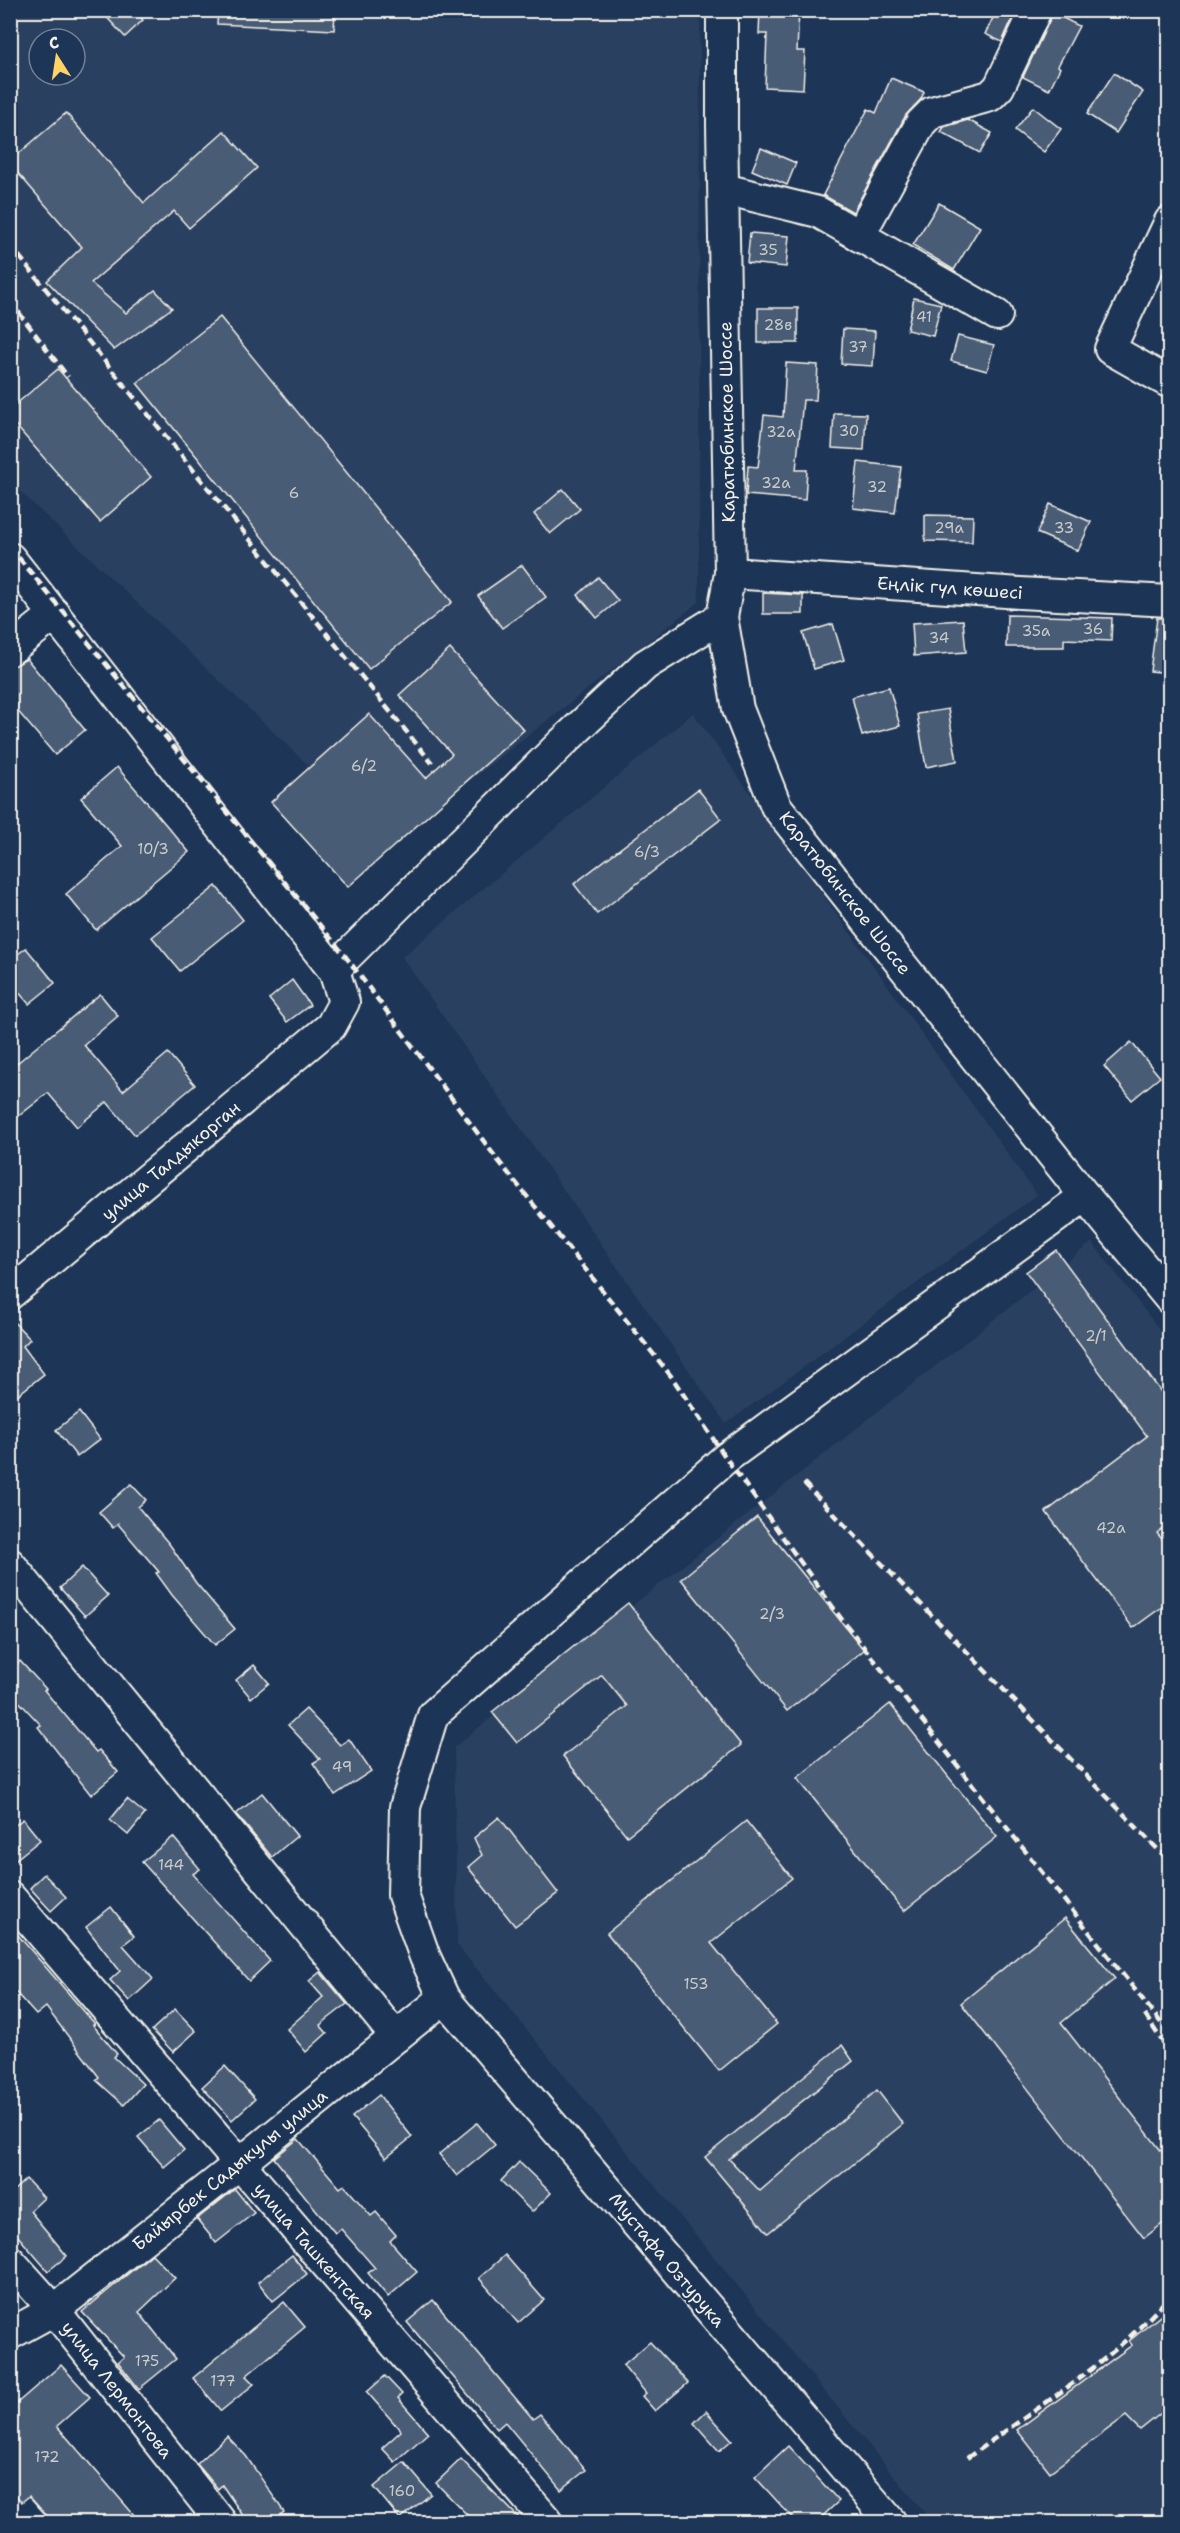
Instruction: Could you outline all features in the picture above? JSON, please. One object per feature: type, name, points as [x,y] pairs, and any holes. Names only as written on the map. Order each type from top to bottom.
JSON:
[{"type":"street","name":"Каратюбинское Шоссе","points":[[722,10],[730,573],[722,617],[738,708],[776,806],[1085,1196],[1170,1299]]},
{"type":"street","points":[[859,236],[921,123],[932,112],[990,96],[999,87],[1036,10]]},
{"type":"street","points":[[724,189],[818,213],[997,315]]},
{"type":"street","points":[[1170,221],[1110,349],[1170,383]]},
{"type":"street","points":[[10,558],[334,971],[561,744],[645,664],[722,617]]},
{"type":"street","name":"Еңлік гүл көшесі","points":[[730,573],[1170,601]]},
{"type":"street","points":[[10,650],[55,614]]},
{"type":"street","name":"улица Талдыкорган","points":[[14,1286],[331,1026],[344,1002],[334,971]]},
{"type":"street","name":"Мустафа Озтурука","points":[[891,2523],[444,1998],[403,1895],[405,1807],[434,1715],[726,1458],[1085,1196]]},
{"type":"street","points":[[10,1564],[396,2037]]},
{"type":"street","name":"улица Ташкентская","points":[[10,1897],[548,2523]]},
{"type":"street","name":"Байырбек Садыкулы улица","points":[[10,2334],[54,2310],[444,1998]]},
{"type":"street","name":"улица Лермонтова","points":[[10,2261],[54,2310],[221,2523]]},
{"type":"shaded area","points":[[10,11],[700,11],[699,602],[390,843],[11,483]]},
{"type":"shaded area","points":[[693,713],[1037,1195],[726,1424],[402,957]]},
{"type":"shaded area","points":[[1092,1242],[1169,1342],[1169,2522],[932,2522],[457,1945],[454,1747]]},
{"type":"building","points":[[100,10],[133,10],[143,20],[125,37]]},
{"type":"building","points":[[218,10],[335,10],[334,30],[217,24]]},
{"type":"building","points":[[760,10],[799,10],[797,51],[805,51],[803,89],[765,87],[767,34],[759,34]]},
{"type":"building","points":[[997,10],[1013,17],[1002,42],[985,34]]},
{"type":"building","points":[[1053,13],[1079,26],[1058,66],[1060,68],[1049,90],[1023,77]]},
{"type":"building","points":[[1114,73],[1143,92],[1116,133],[1087,114]]},
{"type":"building","points":[[891,78],[924,92],[921,99],[906,115],[853,212],[823,195],[868,109],[876,113]]},
{"type":"building","points":[[1033,107],[1061,129],[1044,152],[1015,130]]},
{"type":"building","points":[[66,113],[144,203],[224,131],[257,168],[189,228],[174,211],[91,283],[126,313],[155,290],[172,308],[114,350],[47,281],[82,247],[10,164],[10,161]]},
{"type":"building","points":[[968,120],[992,133],[980,153],[941,132],[944,127]]},
{"type":"building","points":[[761,148],[796,163],[787,185],[752,170]]},
{"type":"building","points":[[939,203],[980,227],[954,270],[913,245]]},
{"type":"building","points":[[750,233],[789,236],[786,267],[747,263]]},
{"type":"building","points":[[914,298],[941,304],[933,336],[907,330]]},
{"type":"building","points":[[758,308],[798,308],[798,343],[758,343]]},
{"type":"building","points":[[220,317],[452,602],[369,669],[137,383]]},
{"type":"building","points":[[843,329],[875,331],[873,366],[841,364]]},
{"type":"building","points":[[958,336],[994,345],[987,371],[951,361]]},
{"type":"building","points":[[786,363],[818,365],[816,400],[803,400],[796,470],[807,470],[805,500],[746,495],[748,466],[758,467],[764,415],[783,417]]},
{"type":"building","points":[[58,369],[151,477],[100,522],[10,419],[10,409]]},
{"type":"building","points":[[834,413],[866,414],[864,450],[832,448]]},
{"type":"building","points":[[858,462],[901,467],[895,513],[853,508]]},
{"type":"building","points":[[563,489],[580,509],[550,534],[534,514]]},
{"type":"building","points":[[1050,504],[1091,522],[1078,551],[1037,533]]},
{"type":"building","points":[[925,515],[973,516],[972,542],[925,541]]},
{"type":"building","points":[[522,565],[546,597],[502,628],[478,596]]},
{"type":"building","points":[[598,577],[618,601],[597,618],[578,595]]},
{"type":"building","points":[[763,593],[803,595],[803,614],[763,614]]},
{"type":"building","points":[[1007,615],[1112,618],[1111,641],[1064,639],[1064,647],[1006,647]]},
{"type":"building","points":[[1157,618],[1170,618],[1170,673],[1150,671]]},
{"type":"building","points":[[963,620],[966,652],[914,656],[912,623]]},
{"type":"building","points":[[833,624],[844,660],[814,669],[803,633]]},
{"type":"building","points":[[450,649],[524,730],[348,887],[271,802],[369,714],[426,778],[452,754],[399,695]]},
{"type":"building","points":[[27,659],[85,730],[55,755],[10,702],[10,667]]},
{"type":"building","points":[[889,687],[900,726],[862,736],[852,697]]},
{"type":"building","points":[[948,709],[957,761],[926,767],[917,714]]},
{"type":"building","points":[[117,767],[189,852],[96,930],[66,894],[122,846],[81,798]]},
{"type":"building","points":[[698,789],[721,819],[597,914],[574,884]]},
{"type":"building","points":[[216,886],[243,920],[180,971],[152,937]]},
{"type":"building","points":[[26,948],[55,983],[29,1004],[10,982],[10,960]]},
{"type":"building","points":[[292,980],[310,1005],[287,1022],[269,999]]},
{"type":"building","points":[[100,994],[118,1016],[84,1045],[123,1091],[168,1053],[195,1085],[135,1135],[107,1102],[77,1127],[48,1093],[10,1123],[10,1069]]},
{"type":"building","points":[[1131,1042],[1160,1077],[1132,1100],[1104,1066]]},
{"type":"building","points":[[1056,1250],[1170,1404],[1170,1523],[1157,1533],[1170,1549],[1170,1601],[1133,1628],[1046,1512],[1147,1436],[1026,1272]]},
{"type":"building","points":[[10,1318],[30,1339],[23,1346],[44,1374],[10,1401]]},
{"type":"building","points":[[79,1412],[100,1439],[77,1457],[56,1430]]},
{"type":"building","points":[[131,1484],[146,1500],[138,1507],[170,1545],[196,1583],[235,1629],[215,1645],[172,1595],[156,1573],[159,1572],[118,1524],[113,1528],[99,1512]]},
{"type":"building","points":[[757,1517],[864,1650],[787,1711],[681,1579]]},
{"type":"building","points":[[82,1567],[108,1596],[85,1616],[60,1588]]},
{"type":"building","points":[[628,1603],[741,1745],[627,1836],[563,1756],[627,1706],[602,1675],[517,1743],[492,1712]]},
{"type":"building","points":[[20,1661],[46,1689],[44,1690],[96,1752],[99,1750],[118,1772],[91,1795],[38,1727],[41,1725],[10,1692],[10,1670]]},
{"type":"building","points":[[254,1665],[269,1683],[251,1698],[236,1680]]},
{"type":"building","points":[[890,1704],[997,1837],[904,1911],[797,1778]]},
{"type":"building","points":[[306,1709],[340,1745],[349,1739],[371,1771],[335,1795],[313,1763],[320,1759],[288,1725]]},
{"type":"building","points":[[262,1793],[297,1836],[272,1857],[236,1814]]},
{"type":"building","points":[[127,1799],[145,1814],[128,1835],[110,1820]]},
{"type":"building","points":[[499,1817],[558,1893],[515,1926],[468,1867],[482,1855],[474,1838]]},
{"type":"building","points":[[23,1819],[40,1840],[10,1864],[10,1829]]},
{"type":"building","points":[[746,1821],[792,1878],[711,1943],[777,2024],[719,2071],[607,1933]]},
{"type":"building","points":[[173,1837],[200,1869],[193,1874],[270,1961],[249,1981],[142,1862]]},
{"type":"building","points":[[44,1874],[66,1897],[51,1911],[30,1888]]},
{"type":"building","points":[[111,1907],[134,1936],[123,1945],[153,1979],[129,2001],[110,1980],[120,1971],[86,1927]]},
{"type":"building","points":[[1065,1918],[1115,1979],[1061,2023],[1170,2162],[1170,2218],[1144,2238],[961,2003]]},
{"type":"building","points":[[10,1926],[95,2024],[93,2025],[117,2054],[114,2057],[143,2084],[124,2105],[96,2080],[99,2077],[46,2007],[36,2015],[10,1986]]},
{"type":"building","points":[[320,1972],[347,2004],[320,2025],[327,2033],[306,2052],[287,2029],[323,1997],[309,1981]]},
{"type":"building","points":[[175,2009],[196,2031],[173,2052],[152,2030]]},
{"type":"building","points":[[842,2045],[853,2061],[729,2159],[760,2191],[877,2090],[903,2124],[768,2233],[705,2157]]},
{"type":"building","points":[[225,2066],[255,2099],[232,2120],[202,2087]]},
{"type":"building","points":[[379,2095],[412,2137],[386,2158],[352,2117]]},
{"type":"building","points":[[159,2120],[184,2150],[164,2167],[138,2137]]},
{"type":"building","points":[[477,2123],[495,2145],[457,2176],[439,2154]]},
{"type":"building","points":[[298,2139],[340,2188],[344,2185],[371,2216],[376,2212],[396,2235],[390,2241],[417,2272],[388,2297],[368,2273],[375,2268],[341,2229],[335,2233],[274,2158]]},
{"type":"building","points":[[519,2162],[551,2193],[532,2212],[501,2181]]},
{"type":"building","points":[[26,2179],[44,2198],[30,2211],[67,2256],[48,2271],[10,2227],[10,2194]]},
{"type":"building","points":[[235,2189],[254,2213],[216,2243],[197,2219]]},
{"type":"building","points":[[152,2254],[175,2278],[139,2312],[176,2359],[139,2389],[118,2362],[124,2357],[82,2312]]},
{"type":"building","points":[[292,2255],[307,2274],[273,2301],[258,2282]]},
{"type":"building","points":[[505,2255],[544,2300],[518,2323],[479,2278]]},
{"type":"building","points":[[433,2300],[533,2419],[540,2414],[586,2470],[561,2490],[505,2422],[497,2429],[407,2322]]},
{"type":"building","points":[[284,2302],[305,2327],[246,2376],[254,2384],[221,2411],[193,2378]]},
{"type":"building","points":[[1170,2308],[1170,2406],[1140,2430],[1126,2416],[1050,2472],[1017,2430],[1132,2345],[1129,2341]]},
{"type":"building","points":[[650,2342],[688,2383],[655,2411],[642,2396],[646,2393],[623,2365]]},
{"type":"building","points":[[61,2365],[90,2397],[57,2426],[141,2523],[53,2523],[29,2496],[22,2502],[10,2489],[10,2409]]},
{"type":"building","points":[[385,2376],[402,2394],[398,2398],[428,2433],[395,2462],[382,2448],[401,2431],[367,2392]]},
{"type":"building","points":[[706,2411],[732,2440],[719,2451],[694,2423]]},
{"type":"building","points":[[227,2436],[246,2456],[284,2512],[269,2523],[248,2523],[222,2485],[218,2489],[197,2464]]},
{"type":"building","points":[[788,2446],[839,2501],[815,2523],[797,2523],[755,2477]]},
{"type":"building","points":[[461,2459],[524,2523],[475,2523],[436,2483]]},
{"type":"building","points":[[404,2462],[431,2494],[400,2519],[374,2487]]},
{"type":"railway","points":[[10,245],[432,763]]},
{"type":"railway","points":[[10,301],[68,377]]},
{"type":"railway","points":[[10,547],[346,957],[497,1159],[671,1376],[726,1458],[840,1617],[1170,2034]]},
{"type":"railway","points":[[804,1483],[1170,1862]]},
{"type":"railway","points":[[1145,2015],[1170,2053]]},
{"type":"railway","points":[[967,2458],[1100,2362],[1149,2319],[1170,2295]]}]
